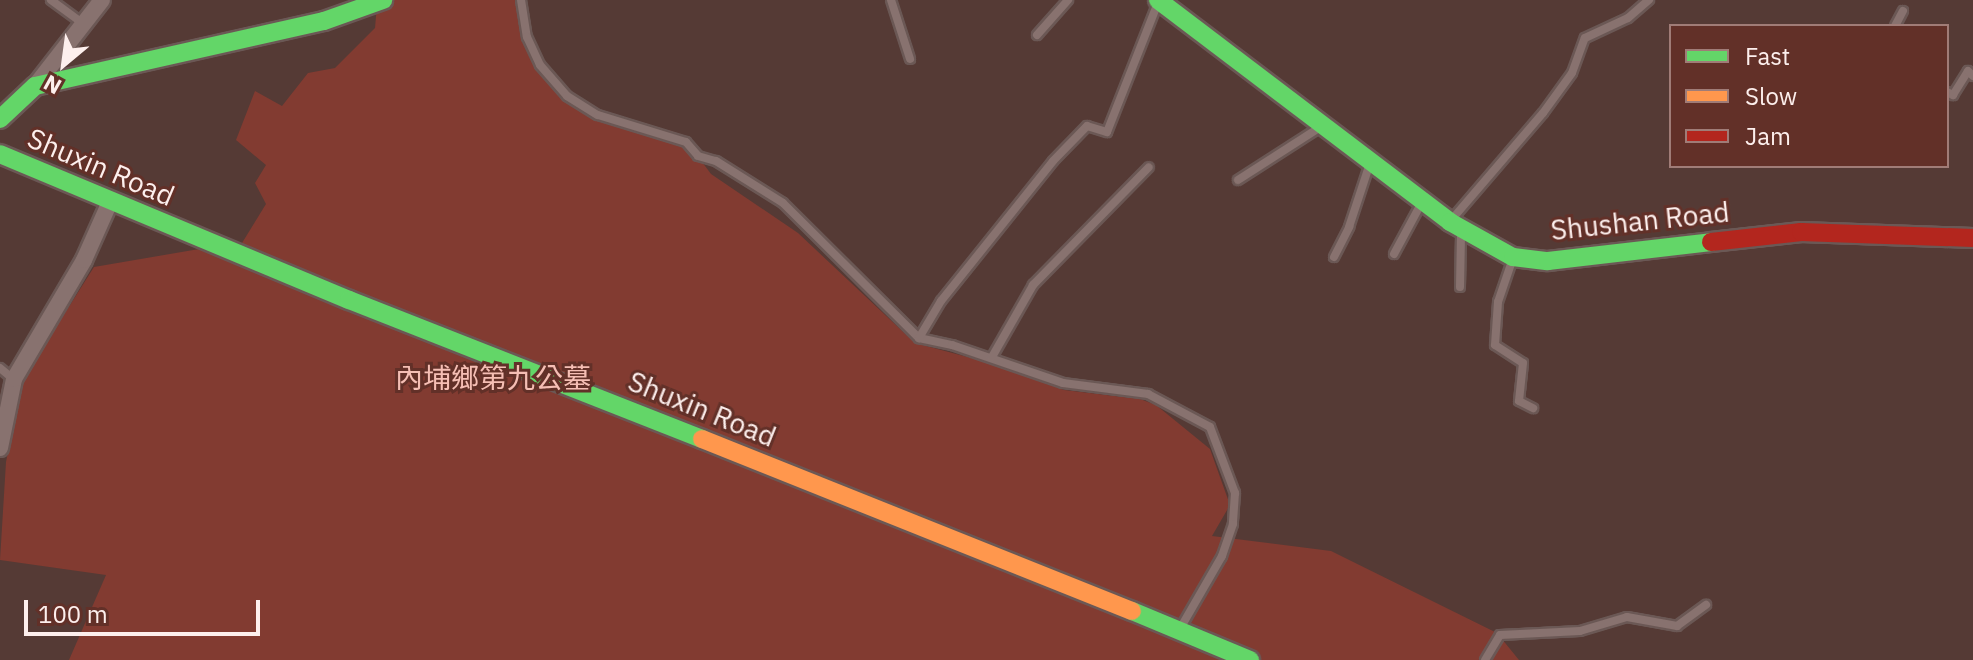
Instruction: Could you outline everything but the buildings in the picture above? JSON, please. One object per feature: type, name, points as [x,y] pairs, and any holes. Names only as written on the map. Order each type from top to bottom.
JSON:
[{"type":"street","points":[[0,119],[35,86],[102,0]]},
{"type":"street","points":[[35,86],[324,21],[383,0]]},
{"type":"street","name":"Shushan Road","points":[[1158,0],[1456,226],[1513,257],[1563,260],[1801,232],[1973,238]]},
{"type":"street","name":"Shuxin Road","points":[[0,154],[110,202],[974,546],[1250,660]]},
{"type":"street","points":[[0,448],[14,379],[84,260],[110,202]]},
{"type":"lane","points":[[51,0],[85,25]]},
{"type":"lane","points":[[521,0],[527,37],[540,65],[567,96],[598,115],[686,142],[698,156],[716,161],[783,203],[919,338],[992,357],[1063,383],[1148,394],[1210,427],[1235,493],[1233,524],[1222,556],[1179,631]]},
{"type":"lane","points":[[891,0],[910,59]]},
{"type":"lane","points":[[1037,35],[1068,0]]},
{"type":"lane","points":[[919,338],[941,301],[1053,161],[1087,126],[1107,132],[1158,0]]},
{"type":"lane","points":[[1460,287],[1456,226],[1572,73],[1585,38],[1628,18],[1649,0]]},
{"type":"lane","points":[[1896,24],[1903,11]]},
{"type":"lane","points":[[1949,93],[1953,95],[1968,71],[1973,76]]},
{"type":"lane","points":[[1238,180],[1323,125]]},
{"type":"lane","points":[[1334,257],[1349,227],[1371,161]]},
{"type":"lane","points":[[992,357],[1033,285],[1149,167]]},
{"type":"lane","points":[[1394,254],[1423,201]]},
{"type":"lane","points":[[1513,257],[1498,302],[1495,345],[1523,363],[1519,401],[1533,408]]},
{"type":"lane","points":[[0,368],[14,379]]},
{"type":"lane","points":[[1485,660],[1500,635],[1580,631],[1627,617],[1677,626],[1706,605]]},
{"type":"green space","name":"內埔鄉第九公墓","points":[[387,0],[517,0],[522,28],[545,67],[571,95],[598,117],[672,131],[685,139],[711,174],[798,233],[915,343],[990,363],[1064,390],[1140,399],[1156,405],[1210,449],[1230,505],[1212,536],[1331,551],[1497,633],[1519,660],[69,660],[106,575],[0,560],[6,462],[22,381],[94,267],[205,248],[234,256],[266,204],[255,183],[266,165],[236,140],[255,91],[282,106],[308,73],[335,68],[375,28],[377,5]]},
{"type":"traffic: fast","points":[[0,119],[35,86],[324,21],[383,0]]},
{"type":"traffic: fast","points":[[1158,0],[1450,222],[1513,257],[1548,261],[1711,242]]},
{"type":"traffic: fast","points":[[0,154],[349,300],[702,439]]},
{"type":"traffic: fast","points":[[1132,611],[1250,660]]},
{"type":"traffic: slow","points":[[702,439],[1132,611]]},
{"type":"traffic: jam","points":[[1711,242],[1801,232],[1973,238]]}]
